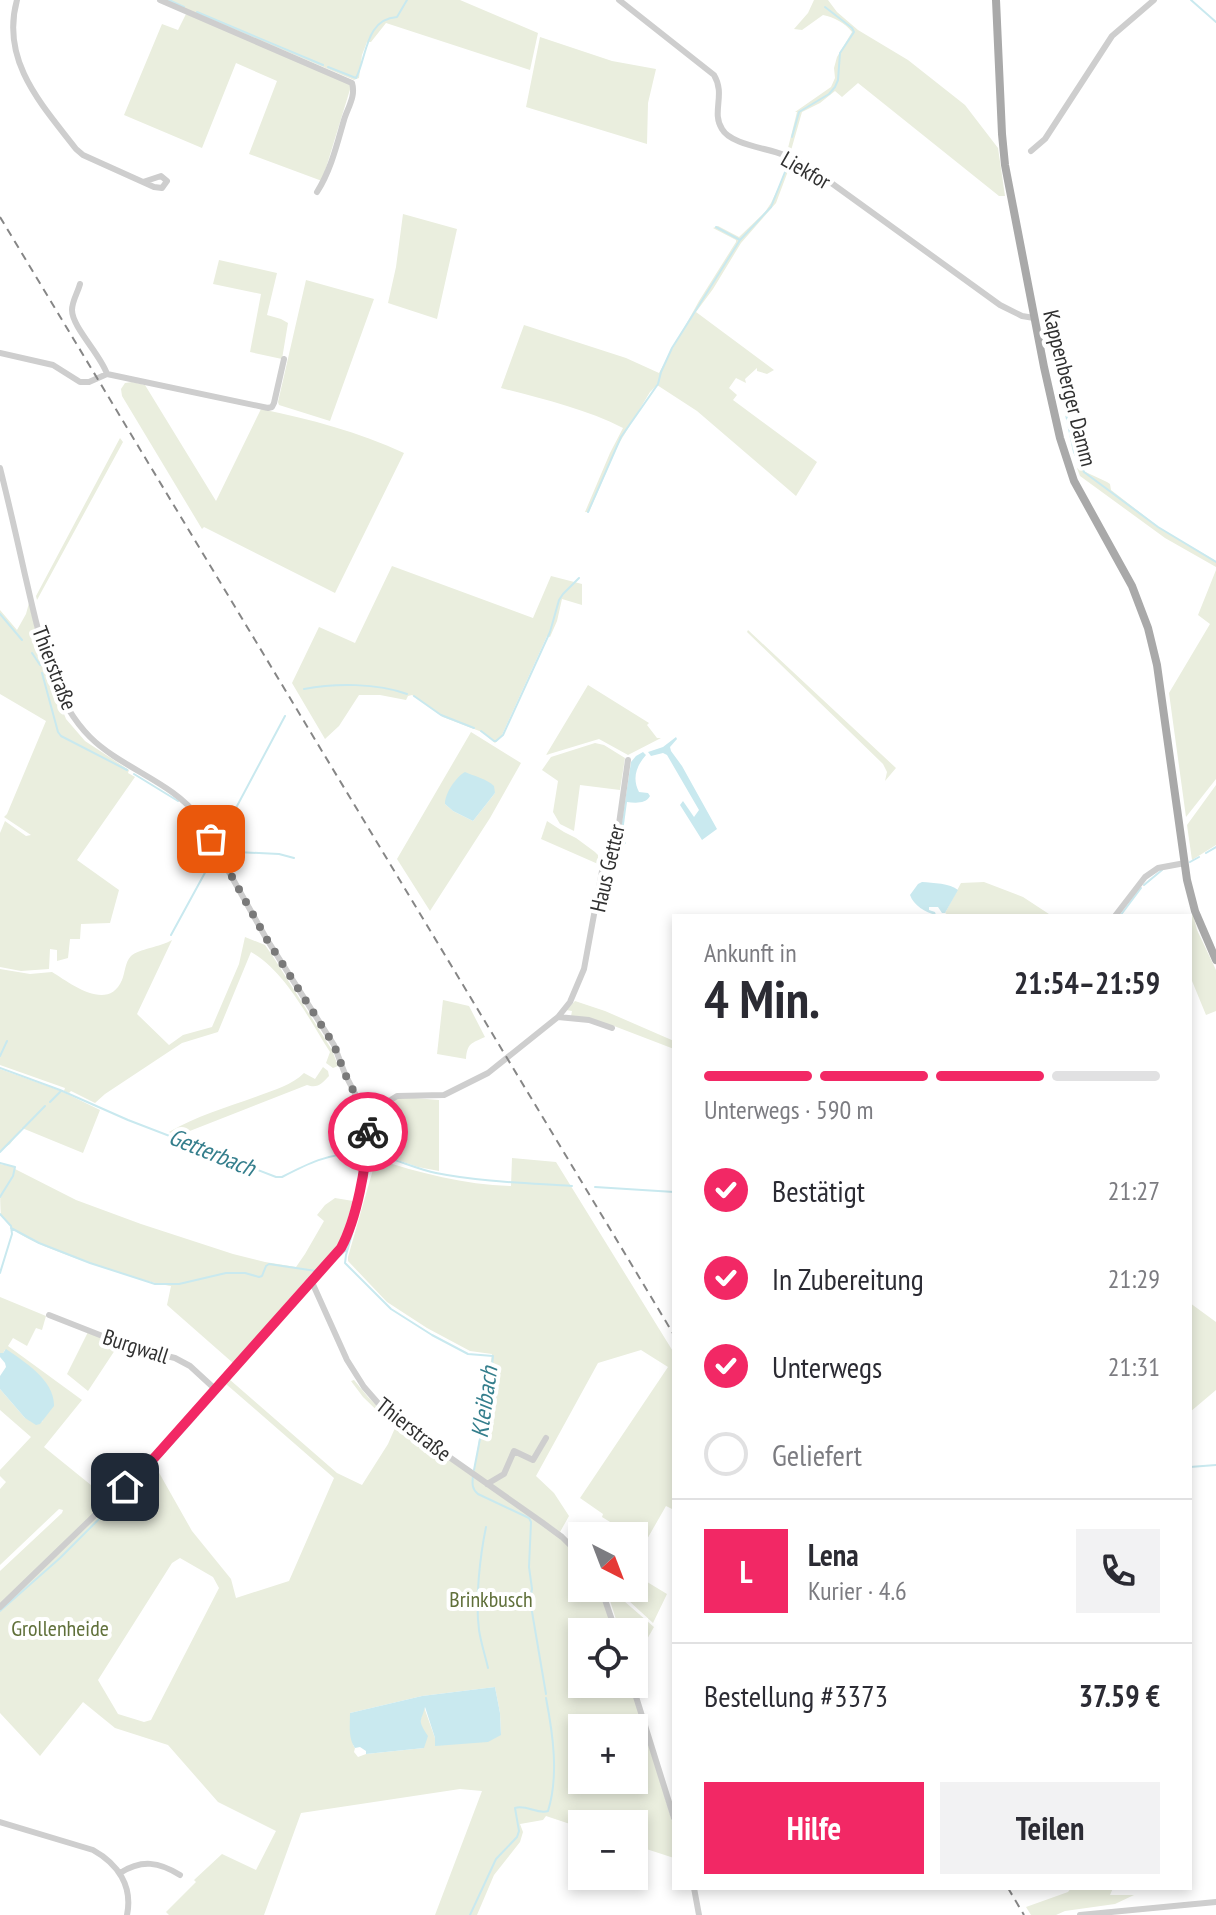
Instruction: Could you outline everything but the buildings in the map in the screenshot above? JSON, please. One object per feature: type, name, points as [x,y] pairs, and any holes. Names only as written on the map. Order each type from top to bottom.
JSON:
[{"type":"main road","name":"Kappenberger Damm","points":[[996,0],[1010,197],[1060,438],[1074,481],[1132,586],[1151,637],[1191,896],[1216,960]]},
{"type":"street","points":[[17,0],[8,24],[7,44],[10,60],[20,80],[83,155],[143,182]]},
{"type":"street","points":[[160,0],[352,83],[353,95],[339,141],[317,192]]},
{"type":"street","name":"Liekfor","points":[[619,0],[714,75],[720,90],[718,119],[722,130],[731,138],[783,154],[812,169],[1000,305],[1022,316],[1034,318]]},
{"type":"street","points":[[1031,151],[1045,139],[1112,36],[1154,0]]},
{"type":"street","points":[[80,284],[73,304],[74,317],[107,374]]},
{"type":"street","points":[[0,353],[53,365],[80,382],[94,381],[107,374],[268,408],[274,403],[284,359]]},
{"type":"street","name":"Thierstraße","points":[[0,468],[45,652],[68,706],[82,728],[102,748],[188,804],[203,824],[266,938],[334,1045],[368,1120],[366,1158],[346,1240],[316,1276],[347,1360],[371,1395],[398,1421],[568,1543]]},
{"type":"street","name":"Haus Getter","points":[[368,1120],[397,1096],[444,1095],[472,1082],[500,1065],[558,1017],[574,995],[584,969],[602,871],[618,831],[628,760]]},
{"type":"street","points":[[219,853],[233,843]]},
{"type":"street","points":[[1117,914],[1145,877],[1158,868],[1185,863]]},
{"type":"street","points":[[558,1017],[589,1020],[612,1028]]},
{"type":"street","points":[[0,1607],[155,1457],[316,1276]]},
{"type":"street","name":"Burgwall","points":[[49,1315],[133,1348],[175,1358],[190,1366],[215,1389]]},
{"type":"street","points":[[487,1484],[504,1474],[514,1451],[533,1460],[546,1438]]},
{"type":"street","points":[[636,1698],[672,1812]]},
{"type":"street","points":[[0,1822],[104,1856],[120,1873],[128,1895],[127,1915]]},
{"type":"street","points":[[120,1873],[135,1865],[149,1863],[180,1875]]},
{"type":"street","points":[[694,1890],[699,1915]]},
{"type":"street","points":[[1080,1915],[1216,1902]]},
{"type":"green space","points":[[165,0],[460,0],[538,33],[530,70],[386,23],[371,42],[367,42],[359,78],[354,80]]},
{"type":"green space","points":[[814,0],[828,0],[858,30],[908,60],[965,105],[998,148],[1005,196],[999,196],[858,83],[842,97],[835,91],[802,112],[790,154],[787,152],[795,112],[831,87],[837,57],[852,32],[839,21],[823,15],[802,30],[794,29],[808,13]]},
{"type":"green space","points":[[186,14],[352,83],[322,181],[249,154],[277,81],[236,63],[202,148],[124,115],[162,24],[178,30]]},
{"type":"green space","points":[[540,37],[612,61],[656,69],[648,103],[647,144],[526,107]]},
{"type":"green space","points":[[786,171],[776,203],[741,243],[696,312],[774,370],[767,374],[757,371],[757,368],[745,379],[746,383],[736,378],[729,388],[737,395],[733,400],[817,462],[796,496],[697,411],[657,385],[618,445],[589,512],[585,512],[623,428],[579,410],[501,388],[524,325],[626,358],[659,373],[736,242],[713,228],[718,226],[739,237],[765,212]]},
{"type":"green space","points":[[403,214],[457,229],[437,319],[388,303]]},
{"type":"green space","points":[[219,260],[277,273],[267,315],[288,323],[282,359],[250,352],[261,294],[213,284]]},
{"type":"green space","points":[[306,280],[374,299],[330,421],[279,405],[278,402]]},
{"type":"green space","points":[[125,383],[145,385],[216,501],[261,409],[334,427],[404,453],[335,593],[204,527],[202,529],[122,396],[121,389]]},
{"type":"green space","points":[[120,438],[123,442],[37,600],[36,596]]},
{"type":"green space","points":[[1077,468],[1110,484],[1111,490],[1160,528],[1216,561],[1216,567],[1165,538],[1080,476]]},
{"type":"green space","points":[[392,566],[533,618],[551,576],[582,584],[582,605],[562,599],[550,637],[547,636],[501,737],[495,743],[482,732],[443,717],[412,695],[406,700],[359,695],[339,726],[325,739],[292,683],[319,627],[355,643]]},
{"type":"green space","points":[[1216,570],[1216,779],[1186,817],[1169,693],[1210,624],[1198,615]]},
{"type":"green space","points":[[29,603],[42,657],[66,719],[85,741],[135,777],[77,860],[119,890],[110,923],[81,924],[80,939],[70,939],[68,958],[57,961],[57,950],[50,949],[49,969],[21,971],[0,967],[0,833],[5,821],[26,836],[31,835],[4,817],[46,721],[0,694],[0,610],[17,630]]},
{"type":"green space","points":[[748,630],[896,768],[885,781],[887,772],[883,764]]},
{"type":"green space","points":[[588,685],[649,723],[647,725],[657,738],[661,738],[628,755],[599,739],[546,755]]},
{"type":"green space","points":[[471,732],[521,763],[490,818],[430,911],[397,859]],"holes":[[[484,781],[495,793],[473,821],[445,804]]]},
{"type":"green space","points":[[595,743],[625,758],[620,790],[580,785],[574,831],[560,824],[553,812],[558,781],[542,770],[551,757]]},
{"type":"green space","points":[[1216,785],[1216,845],[1192,860],[1187,825]]},
{"type":"green space","points":[[547,821],[595,852],[598,864],[541,839]]},
{"type":"green space","points":[[984,882],[1023,897],[1049,914],[947,914],[961,883]]},
{"type":"green space","points":[[1192,914],[1216,970],[1216,1011],[1206,1015],[1192,981]]},
{"type":"green space","points":[[245,937],[265,945],[332,1050],[338,1066],[333,1068],[326,1063],[330,1052],[286,983],[251,952],[218,1032],[182,1043],[95,1103],[71,1091],[64,1091],[65,1088],[0,1065],[0,969],[30,974],[52,972],[88,992],[108,994],[116,990],[131,956],[172,940],[137,1014],[169,1045],[183,1035],[212,1027],[239,964]]},
{"type":"green space","points":[[443,1000],[469,1006],[485,1037],[471,1044],[466,1059],[437,1054]]},
{"type":"green space","points":[[575,1001],[605,1011],[672,1040],[672,1048],[614,1026],[571,1016],[572,1011],[566,1010]]},
{"type":"green space","points":[[323,1067],[329,1076],[317,1086],[307,1085],[177,1136],[169,1132],[201,1116],[282,1087],[304,1073],[315,1079]]},
{"type":"green space","points":[[0,1069],[61,1091],[100,1110],[83,1153],[22,1128],[0,1151]]},
{"type":"green space","points":[[401,1097],[439,1100],[439,1171],[371,1151],[375,1126],[381,1113]]},
{"type":"green space","points":[[512,1158],[556,1162],[672,1350],[672,1509],[666,1506],[648,1538],[648,1522],[610,1522],[580,1498],[668,1367],[641,1350],[598,1363],[536,1476],[554,1493],[569,1516],[560,1532],[474,1472],[492,1354],[470,1351],[427,1328],[387,1302],[348,1261],[376,1159],[477,1183],[511,1186]]},
{"type":"green space","points":[[0,1164],[15,1167],[76,1200],[141,1224],[233,1254],[296,1267],[324,1221],[317,1215],[325,1205],[335,1198],[353,1201],[339,1247],[233,1363],[167,1305],[171,1286],[63,1253],[12,1228],[1,1214]]},
{"type":"green space","points":[[0,1297],[46,1316],[42,1330],[36,1328],[27,1346],[13,1338],[8,1346],[82,1400],[44,1447],[107,1498],[149,1455],[192,1531],[231,1579],[236,1598],[289,1581],[334,1478],[226,1384],[229,1379],[337,1473],[362,1485],[395,1428],[363,1397],[351,1381],[354,1380],[402,1429],[568,1545],[568,1602],[604,1602],[610,1618],[568,1618],[568,1698],[635,1698],[640,1714],[568,1714],[568,1794],[648,1794],[648,1741],[672,1821],[672,1857],[648,1850],[648,1810],[568,1810],[568,1823],[546,1816],[543,1820],[520,1824],[523,1832],[520,1842],[494,1875],[477,1915],[435,1915],[482,1791],[460,1789],[301,1813],[264,1915],[169,1915],[166,1912],[222,1854],[256,1870],[276,1831],[218,1802],[168,1745],[115,1728],[83,1702],[40,1756],[0,1713],[0,1571],[63,1510],[59,1509],[0,1565],[0,1489],[6,1482],[0,1476],[0,1470],[31,1437],[0,1410],[0,1389],[25,1418],[42,1422],[44,1417],[5,1350],[0,1353]],"holes":[[[180,1558],[213,1577],[219,1588],[151,1720],[144,1722],[118,1714],[98,1680],[172,1563]],[[495,1687],[501,1735],[435,1738],[424,1707],[421,1722],[424,1748],[358,1757],[354,1752],[350,1713],[422,1696]]]},
{"type":"green space","points":[[1192,1304],[1216,1322],[1216,1390],[1192,1410]]},
{"type":"green space","points":[[88,1332],[119,1344],[88,1391],[67,1374]]},
{"type":"green space","points":[[648,1582],[667,1594],[653,1623],[630,1602],[648,1602]]},
{"type":"green space","points":[[610,1602],[625,1602],[644,1618],[616,1618]]},
{"type":"green space","points":[[648,1622],[654,1627],[648,1638]]},
{"type":"green space","points":[[1112,1890],[1110,1895],[1134,1895],[1115,1904],[1056,1915],[1031,1915],[1026,1907],[1068,1892]]},
{"type":"water","points":[[676,737],[671,751],[717,829],[702,840],[680,805],[683,801],[694,817],[699,810],[667,755],[651,756],[648,752],[663,747]]},
{"type":"water","points":[[643,752],[646,755],[638,768],[636,782],[639,792],[650,796],[643,802],[627,802],[622,839],[626,843],[623,846],[619,841],[631,762]]},
{"type":"water","points":[[465,772],[494,786],[495,793],[473,821],[445,804],[452,786]]},
{"type":"water","points":[[918,884],[946,885],[958,890],[945,913],[938,907],[929,907],[936,914],[932,914],[920,908],[910,895]]},
{"type":"water","points":[[6,1349],[38,1373],[50,1388],[54,1406],[40,1424],[36,1425],[25,1418],[0,1389],[0,1376],[6,1367],[0,1353]]},
{"type":"water","points":[[495,1687],[501,1735],[488,1742],[435,1746],[425,1707],[421,1721],[428,1736],[424,1748],[366,1754],[353,1744],[350,1713],[422,1696]]},
{"type":"waterway","points":[[169,0],[184,7]]},
{"type":"waterway","points":[[328,67],[356,78],[373,32],[379,24],[397,17],[407,0]]},
{"type":"waterway","points":[[1191,0],[1216,22]]},
{"type":"waterway","points":[[792,137],[799,112],[835,87],[840,53],[854,32],[825,7]]},
{"type":"waterway","points":[[197,12],[323,65]]},
{"type":"waterway","points":[[588,512],[621,437],[658,384],[672,348],[740,240],[771,207],[785,172]]},
{"type":"waterway","points":[[716,227],[740,240]]},
{"type":"waterway","points":[[1049,335],[1074,452],[1084,472],[1158,527],[1216,562]]},
{"type":"waterway","points":[[481,731],[494,741],[503,735],[550,632],[559,600],[579,578]]},
{"type":"waterway","points":[[0,614],[22,640]]},
{"type":"waterway","points":[[32,653],[40,665]]},
{"type":"waterway","points":[[42,673],[61,736],[127,770]]},
{"type":"waterway","points":[[304,689],[356,685],[407,694]]},
{"type":"waterway","points":[[414,696],[441,715],[474,728]]},
{"type":"waterway","points":[[220,838],[285,716]]},
{"type":"waterway","points":[[134,774],[178,801]]},
{"type":"waterway","points":[[194,817],[211,846]]},
{"type":"waterway","points":[[1206,853],[1216,847]]},
{"type":"waterway","points":[[233,849],[294,858]]},
{"type":"waterway","points":[[171,935],[214,851]]},
{"type":"waterway","points":[[1190,862],[1199,857]]},
{"type":"waterway","points":[[1144,885],[1162,870]]},
{"type":"waterway","points":[[1122,914],[1141,888]]},
{"type":"waterway","points":[[0,1056],[7,1041]]},
{"type":"waterway","name":"Getterbach","points":[[0,1068],[276,1177],[327,1157],[368,1153],[453,1176],[572,1186]]},
{"type":"waterway","points":[[50,1102],[60,1092]]},
{"type":"waterway","points":[[0,1152],[45,1106]]},
{"type":"waterway","name":"Kleibach","points":[[362,1196],[370,1160]]},
{"type":"waterway","points":[[0,1163],[15,1167],[0,1197]]},
{"type":"waterway","name":"Getterbach","points":[[595,1187],[672,1192]]},
{"type":"waterway","name":"Kleibach","points":[[361,1202],[345,1263],[391,1309],[432,1335],[468,1354],[493,1356],[474,1470]]},
{"type":"waterway","points":[[0,1214],[11,1226],[12,1234],[0,1273]]},
{"type":"waterway","points":[[11,1228],[90,1263],[155,1284],[179,1284],[226,1273],[259,1277],[269,1264],[316,1271]]},
{"type":"waterway","points":[[322,1272],[347,1249]]},
{"type":"waterway","points":[[232,1376],[280,1321]]},
{"type":"waterway","points":[[200,1412],[227,1382]]},
{"type":"waterway","points":[[161,1456],[196,1417]]},
{"type":"waterway","points":[[154,1463],[157,1460]]},
{"type":"waterway","name":"Getterbach","points":[[1192,1467],[1216,1465]]},
{"type":"waterway","points":[[129,1488],[151,1466]]},
{"type":"waterway","name":"Kleibach","points":[[473,1476],[473,1486],[478,1494],[529,1518],[531,1522],[530,1600],[546,1694]]},
{"type":"waterway","points":[[0,1611],[60,1558],[126,1492]]},
{"type":"waterway","points":[[486,1527],[478,1605],[479,1630],[488,1668]]},
{"type":"waterway","name":"Kleibach","points":[[470,1915],[496,1859],[517,1837],[519,1831],[515,1808],[548,1811],[554,1769],[546,1698]]},
{"type":"railway","points":[[0,217],[672,1332]]},
{"type":"railway","points":[[1009,1890],[1024,1915]]},
{"type":"way so far","points":[[211,839],[266,938],[334,1045],[368,1120],[368,1132]]},
{"type":"route","points":[[125,1487],[341,1248],[361,1184],[368,1132]]},
{"type":"park label","name":"Brinkbusch","points":[[491,1599]]},
{"type":"park label","name":"Grollenheide","points":[[60,1628]]}]
